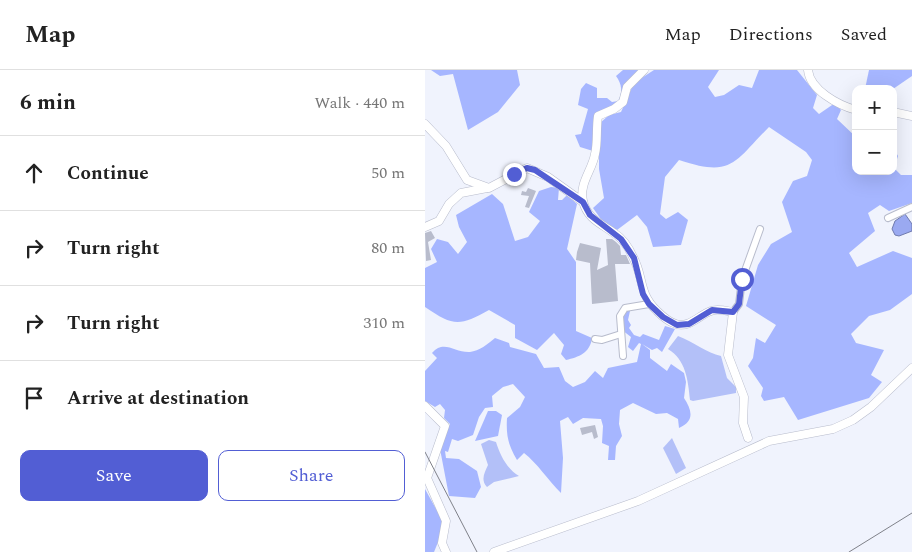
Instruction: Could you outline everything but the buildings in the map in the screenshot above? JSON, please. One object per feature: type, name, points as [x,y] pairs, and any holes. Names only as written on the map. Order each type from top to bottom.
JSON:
[{"type":"street","points":[[583,202],[585,175],[592,166],[596,152],[598,116],[615,109],[623,102],[627,87],[644,70]]},
{"type":"street","points":[[808,70],[809,77],[819,89],[852,109]]},
{"type":"street","points":[[897,113],[912,116]]},
{"type":"street","points":[[425,124],[445,146],[467,180],[489,188]]},
{"type":"street","points":[[425,227],[439,221],[449,204],[461,193],[489,188],[527,168],[548,177],[583,202],[590,215],[603,227],[614,232],[634,258],[643,294],[649,304],[663,317],[677,325],[689,324],[712,310],[733,312]]},
{"type":"street","points":[[888,218],[912,207]]},
{"type":"street","points":[[748,438],[743,423],[744,396],[728,355],[733,312],[739,304],[742,279],[760,229]]},
{"type":"street","points":[[623,356],[620,316],[625,308],[649,304]]},
{"type":"street","points":[[595,339],[602,340],[621,334]]},
{"type":"street","points":[[494,552],[638,501],[769,441],[833,429],[853,420],[871,407],[912,368]]},
{"type":"street","points":[[425,406],[445,426],[427,478],[446,521],[443,543],[446,552]]},
{"type":"shaded area","points":[[431,70],[517,70],[520,85],[498,112],[468,130],[453,74],[440,76]]},
{"type":"shaded area","points":[[623,70],[640,70],[628,81],[625,96],[595,119],[593,151],[580,147],[575,135],[581,134],[588,109],[578,105],[581,89],[586,83],[597,88],[597,98],[607,98],[612,102],[618,101],[621,95],[621,88],[616,76]]},
{"type":"shaded area","points":[[654,70],[719,70],[708,87],[715,97],[724,95],[739,85],[752,88],[759,70],[797,70],[817,95],[813,108],[819,114],[835,103],[841,110],[837,119],[852,133],[852,175],[897,175],[897,171],[901,175],[912,175],[912,203],[889,211],[880,205],[868,213],[875,231],[849,253],[857,267],[893,251],[912,258],[912,294],[890,310],[869,316],[851,334],[856,343],[884,350],[871,375],[882,382],[869,398],[798,420],[784,397],[764,401],[761,396],[763,388],[748,366],[753,358],[756,338],[765,343],[776,325],[746,306],[758,265],[771,244],[792,232],[782,202],[793,181],[807,176],[812,160],[806,152],[769,127],[739,158],[731,163],[722,167],[711,167],[679,160],[665,177],[660,214],[666,219],[678,212],[688,220],[681,245],[653,247],[647,227],[637,215],[617,230],[603,222],[593,208],[604,198],[599,169],[599,124],[609,115],[621,112],[634,83]]},
{"type":"shaded area","points":[[869,70],[912,70],[912,76],[897,86],[866,85]]},
{"type":"shaded area","points":[[551,187],[559,188],[558,200],[562,200],[567,195],[577,204],[567,249],[576,262],[576,331],[592,338],[589,347],[583,354],[566,360],[561,354],[564,345],[554,333],[537,350],[515,338],[515,325],[489,310],[463,322],[456,322],[443,318],[425,307],[425,268],[437,262],[431,249],[437,239],[448,242],[458,254],[467,242],[459,227],[456,215],[492,194],[503,204],[515,241],[528,237],[540,221],[529,212],[539,191]]},
{"type":"shaded area","points":[[905,214],[912,224],[912,231],[899,236],[895,235],[892,229],[895,221]]},
{"type":"shaded area","points":[[625,308],[630,311],[628,320],[631,325],[629,328],[634,335],[640,337],[643,334],[659,340],[665,326],[675,329],[662,352],[657,348],[652,350],[642,344],[650,350],[650,358],[667,371],[671,364],[684,373],[686,382],[684,398],[691,415],[688,422],[679,428],[678,419],[667,413],[656,414],[633,403],[620,410],[619,424],[622,436],[616,446],[615,460],[608,460],[609,446],[602,443],[603,426],[601,419],[583,418],[573,424],[568,417],[560,421],[563,458],[561,493],[524,453],[517,460],[514,455],[508,440],[507,418],[520,407],[525,397],[513,384],[503,387],[492,396],[493,407],[485,408],[479,417],[473,435],[458,441],[452,439],[448,452],[445,451],[446,458],[459,459],[477,471],[481,487],[475,498],[449,496],[440,449],[450,424],[444,418],[445,410],[440,404],[435,407],[425,401],[425,371],[437,358],[432,353],[441,347],[470,352],[483,347],[495,338],[509,343],[510,347],[536,354],[544,368],[559,367],[565,381],[573,387],[585,382],[595,371],[603,378],[608,368],[637,362],[641,344],[639,343],[633,351],[628,347],[631,337],[622,330],[620,316]]},
{"type":"shaded area","points":[[678,336],[721,356],[727,378],[736,387],[736,393],[690,400],[685,371],[679,359],[668,349]]},
{"type":"shaded area","points":[[488,411],[496,411],[502,415],[498,436],[475,441]]},
{"type":"shaded area","points":[[672,438],[686,468],[676,474],[663,448]]},
{"type":"shaded area","points":[[489,440],[496,442],[511,470],[519,476],[494,482],[487,487],[483,479],[488,465],[481,444]]},
{"type":"shaded area","points":[[425,489],[445,525],[434,552],[425,552]]},
{"type":"railway","points":[[425,452],[477,552]]},
{"type":"railway","points":[[849,552],[912,513]]},
{"type":"route","points":[[514,174],[527,168],[535,170],[583,202],[590,215],[603,227],[614,232],[634,258],[643,294],[649,304],[663,317],[677,325],[689,324],[712,310],[733,312],[739,304],[742,279]]}]
